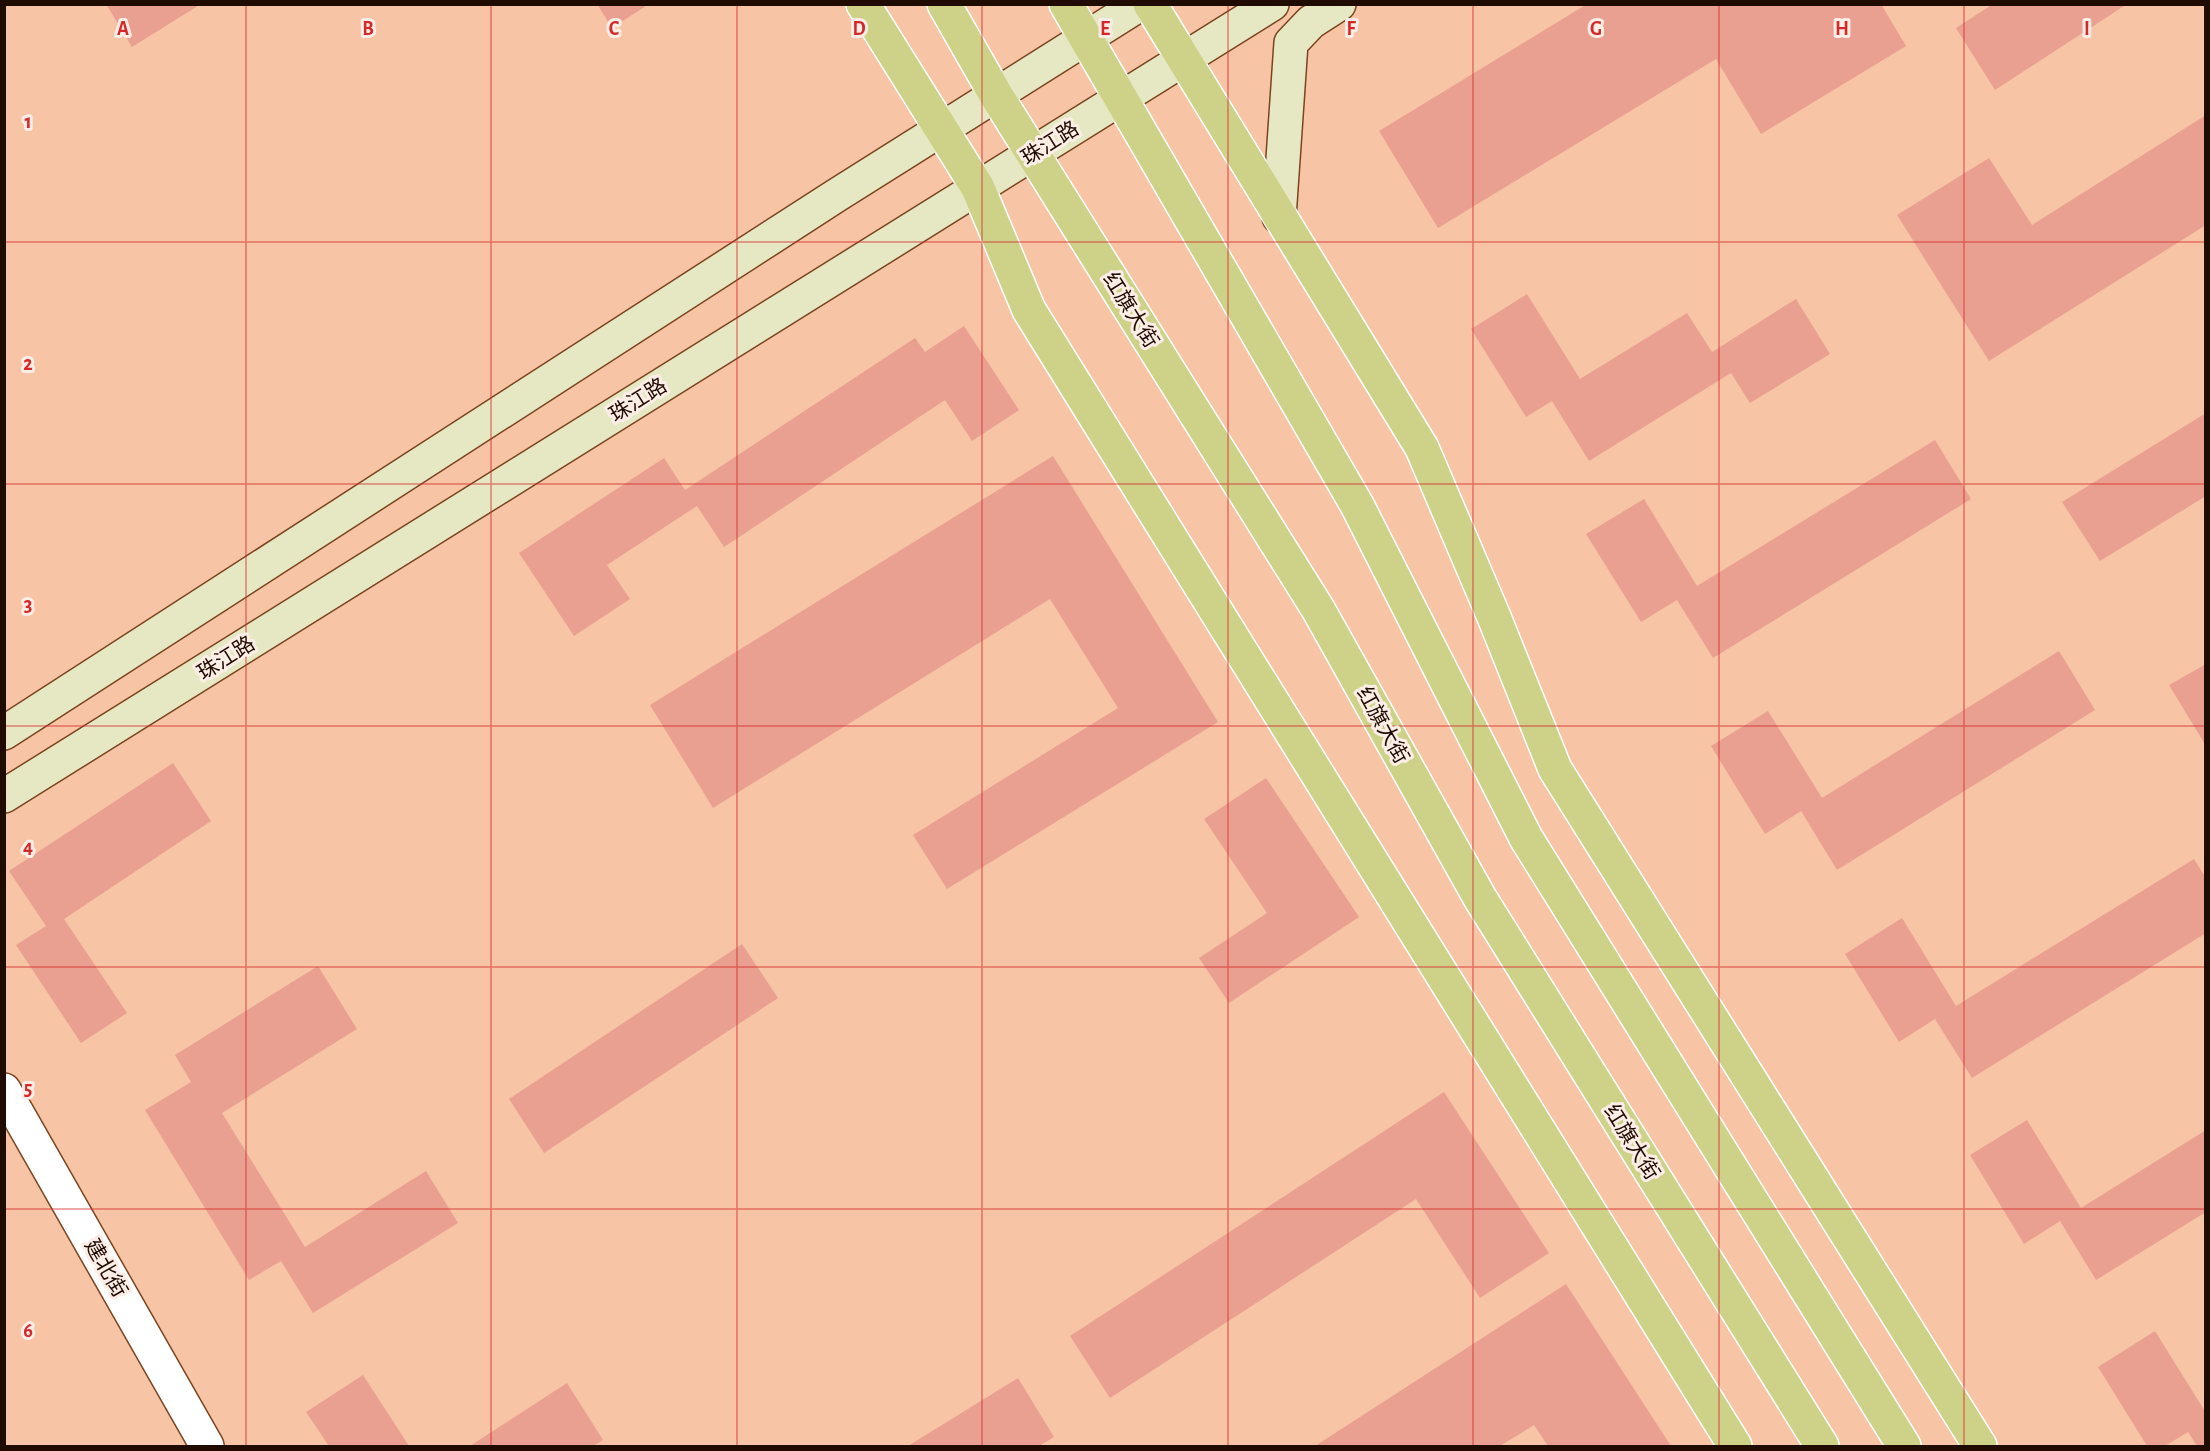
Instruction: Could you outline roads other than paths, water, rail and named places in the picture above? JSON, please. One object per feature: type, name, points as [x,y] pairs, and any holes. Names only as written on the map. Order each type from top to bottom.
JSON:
[{"type":"main road","points":[[864,4],[978,188],[1029,310],[1735,1446]]},
{"type":"main road","name":"红旗大街","points":[[944,4],[996,95],[1318,609],[1480,898],[1821,1446]]},
{"type":"main road","points":[[1066,4],[1357,504],[1526,838],[1904,1446]]},
{"type":"main road","points":[[4,733],[837,195],[1140,4]]},
{"type":"main road","points":[[1150,4],[1422,448],[1494,617],[1555,769],[1980,1446]]},
{"type":"main road","name":"珠江路","points":[[4,796],[1272,4]]},
{"type":"main road","points":[[1279,217],[1291,43],[1311,22],[1339,4]]},
{"type":"street","name":"建北街","points":[[4,1090],[207,1446]]}]
